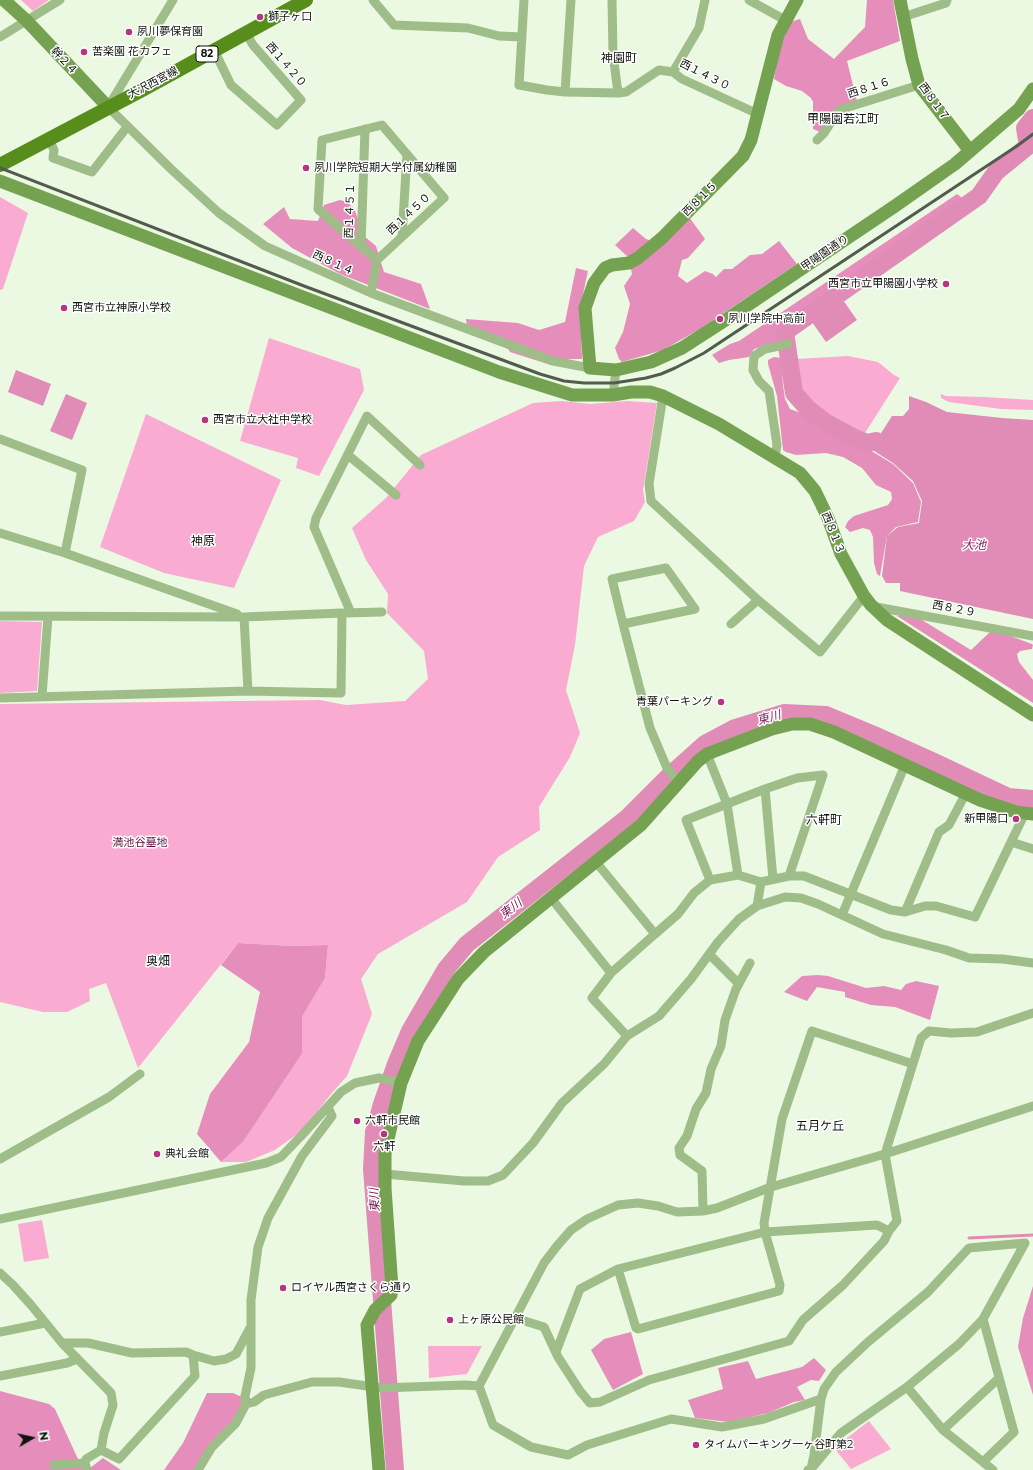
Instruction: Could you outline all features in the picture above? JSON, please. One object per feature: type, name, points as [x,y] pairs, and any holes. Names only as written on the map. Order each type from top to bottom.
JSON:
[{"type":"main road","name":"大沢西宮線","points":[[0,165],[306,0]]},
{"type":"street","name":"幹２４","points":[[4,0],[108,107]]},
{"type":"street","points":[[0,37],[23,18],[60,0]]},
{"type":"street","points":[[108,107],[173,0]]},
{"type":"street","points":[[373,0],[394,25],[468,28],[499,36],[522,37]]},
{"type":"street","points":[[524,0],[520,85],[565,92],[618,93],[613,54],[612,0]]},
{"type":"street","points":[[565,92],[571,0]]},
{"type":"street","points":[[673,72],[699,28],[705,0]]},
{"type":"street","points":[[749,0],[785,20]]},
{"type":"street","name":"西８１５","points":[[590,368],[585,308],[594,283],[605,268],[612,265],[629,263],[638,258],[662,238],[743,156],[751,140],[778,35],[797,0]]},
{"type":"street","name":"西８１７","points":[[900,0],[919,85],[970,151]]},
{"type":"street","points":[[903,17],[946,3],[946,0]]},
{"type":"street","name":"西１４２０","points":[[214,50],[231,85],[277,125],[301,100],[253,45],[246,32]]},
{"type":"street","name":"西１４３０","points":[[618,93],[626,92],[659,70],[673,72],[682,78],[758,114]]},
{"type":"street","name":"西８１６","points":[[817,140],[824,134],[839,110],[919,85]]},
{"type":"street","name":"甲陽園通り","points":[[590,368],[616,370],[651,362],[682,348],[895,206],[955,164],[1019,109],[1033,89]]},
{"type":"street","name":"西８１４","points":[[108,107],[172,170],[219,213],[265,246],[371,293],[553,361],[590,368]]},
{"type":"street","name":"西１４５０","points":[[382,125],[444,198],[377,260],[318,209],[322,140],[365,129],[382,125]]},
{"type":"street","points":[[49,139],[54,150],[53,158],[92,172],[127,127]]},
{"type":"street","name":"西１４５１","points":[[360,246],[365,129]]},
{"type":"street","points":[[402,237],[407,154]]},
{"type":"street","name":"西８１３","points":[[0,181],[499,372],[572,395],[613,395],[650,392],[663,396],[719,424],[800,473],[815,491],[828,518],[841,554],[867,601],[887,620],[1033,715]]},
{"type":"street","points":[[371,293],[377,260]]},
{"type":"street","points":[[775,457],[777,445],[769,391],[758,381],[753,370],[754,356],[765,349],[788,344]]},
{"type":"street","points":[[613,395],[616,370]]},
{"type":"street","points":[[663,396],[649,484],[651,501],[758,600],[820,652],[867,601]]},
{"type":"street","points":[[351,613],[314,527],[316,518],[367,416],[420,465]]},
{"type":"street","points":[[0,439],[82,470],[65,553]]},
{"type":"street","points":[[348,454],[396,495]]},
{"type":"street","points":[[0,533],[65,553],[244,617]]},
{"type":"street","points":[[623,624],[695,609],[666,568],[612,579],[623,624],[650,728],[667,768],[679,783]]},
{"type":"street","points":[[732,624],[758,600]]},
{"type":"street","name":"西８２９","points":[[867,601],[1033,636]]},
{"type":"street","points":[[0,616],[244,617],[382,612]]},
{"type":"street","points":[[0,698],[248,691],[341,693],[342,613]]},
{"type":"street","points":[[42,696],[48,616]]},
{"type":"street","points":[[244,617],[248,691]]},
{"type":"street","points":[[379,1470],[377,1387],[367,1325],[374,1310],[391,1295],[393,1282],[388,1234],[385,1154],[398,1082],[418,1041],[458,979],[484,952],[641,825],[698,761],[708,754],[772,729],[792,724],[810,724],[834,732],[987,802],[1029,813],[1010,842],[975,917],[936,906],[925,906],[905,912],[891,910],[804,876],[789,876],[761,882],[738,875],[710,880],[694,893],[678,914],[611,973],[592,998],[627,1036]]},
{"type":"street","points":[[708,754],[727,804],[738,875]]},
{"type":"street","points":[[842,915],[905,765]]},
{"type":"street","points":[[710,880],[686,820],[797,778],[823,775],[789,876]]},
{"type":"street","points":[[765,789],[773,879]]},
{"type":"street","points":[[905,912],[939,832],[949,825],[966,793]]},
{"type":"street","points":[[1010,842],[1033,849]]},
{"type":"street","points":[[596,862],[655,934]]},
{"type":"street","points":[[757,906],[761,882]]},
{"type":"street","points":[[385,1174],[464,1181],[488,1181],[503,1175],[533,1143],[562,1103],[604,1064],[627,1036],[659,1016],[691,979],[718,942],[739,919],[757,906],[785,897],[801,898],[883,934],[946,950],[969,958],[1003,958],[1033,963]]},
{"type":"street","points":[[551,898],[611,973]]},
{"type":"street","points":[[709,954],[739,984]]},
{"type":"street","points":[[703,1211],[702,1171],[680,1155],[679,1148],[687,1136],[696,1109],[706,1093],[711,1069],[721,1046],[725,1020],[739,984],[750,963]]},
{"type":"street","points":[[515,1318],[544,1328],[556,1352],[590,1403],[600,1402],[649,1380],[789,1341],[802,1320],[843,1285],[884,1241],[889,1231],[897,1221],[885,1154],[921,1038],[929,1031],[951,1033],[978,1032],[1033,1013]]},
{"type":"street","points":[[618,1269],[636,1328],[638,1329],[779,1291],[780,1285],[765,1232],[764,1223],[782,1119],[812,1031],[913,1064]]},
{"type":"street","points":[[0,1159],[109,1097],[140,1074]]},
{"type":"street","points":[[0,1219],[266,1163],[280,1157],[341,1092],[355,1084],[383,1078],[398,1082]]},
{"type":"street","points":[[821,1399],[764,1419],[722,1427],[671,1419],[586,1445],[568,1455],[531,1446],[493,1425],[479,1386],[544,1264],[571,1230],[586,1219],[618,1205],[638,1204],[658,1206],[677,1212],[703,1211],[717,1208],[771,1187],[885,1154],[1033,1106]]},
{"type":"street","points":[[198,1470],[212,1447],[236,1423],[246,1404],[245,1396],[251,1368],[251,1300],[258,1247],[268,1218],[302,1156],[332,1116],[328,1107]]},
{"type":"street","points":[[556,1352],[580,1289],[618,1269],[765,1232],[877,1225],[889,1231]]},
{"type":"street","points":[[811,1470],[841,1433],[907,1387],[959,1344],[983,1319],[1029,1242]]},
{"type":"street","points":[[811,1470],[821,1399],[824,1389],[836,1372],[868,1342],[928,1292],[968,1248],[1029,1242]]},
{"type":"street","points":[[0,1273],[31,1304],[62,1343],[111,1393],[113,1405],[104,1433],[101,1450],[86,1459],[86,1467],[54,1465]]},
{"type":"street","points":[[983,1319],[1014,1432],[983,1462]]},
{"type":"street","points":[[0,1332],[45,1323]]},
{"type":"street","points":[[62,1343],[88,1343],[132,1353],[186,1352],[214,1361],[226,1359],[236,1354],[251,1326]]},
{"type":"street","points":[[101,1450],[119,1458],[195,1376],[193,1355]]},
{"type":"street","points":[[0,1376],[67,1363],[77,1359]]},
{"type":"street","points":[[943,1430],[999,1378]]},
{"type":"street","points":[[246,1404],[254,1402],[264,1395],[312,1382],[339,1382],[394,1388],[465,1385],[479,1386]]},
{"type":"street","points":[[907,1387],[943,1430],[993,1470]]},
{"type":"green space","points":[[21,0],[49,0],[33,11]]},
{"type":"green space","points":[[0,197],[28,213],[3,289],[0,290]]},
{"type":"green space","points":[[269,338],[360,369],[364,390],[319,476],[296,468],[298,458],[240,441]]},
{"type":"green space","points":[[848,356],[878,362],[900,378],[865,433],[810,404],[803,395],[796,359]]},
{"type":"green space","points":[[941,394],[946,396],[1033,400],[1033,410],[1001,409],[949,402],[941,398]]},
{"type":"green space","name":"満池谷墓地","points":[[562,401],[590,404],[627,401],[657,403],[643,490],[645,502],[634,521],[598,537],[584,566],[575,645],[566,690],[580,733],[570,757],[539,807],[540,830],[498,857],[467,902],[378,954],[361,979],[372,1014],[347,1076],[303,1130],[275,1150],[246,1162],[221,1162],[243,1142],[302,1054],[302,1017],[325,978],[328,945],[294,946],[238,943],[138,1068],[106,983],[89,989],[90,1001],[67,1012],[43,1012],[0,1002],[0,704],[320,700],[346,705],[405,701],[428,679],[424,651],[387,613],[388,594],[366,560],[352,528],[386,498],[421,455],[533,403]]},
{"type":"green space","points":[[146,414],[281,480],[234,588],[164,573],[100,547]]},
{"type":"green space","points":[[0,621],[42,622],[37,691],[0,693]]},
{"type":"green space","points":[[42,1220],[49,1258],[24,1262],[18,1224]]},
{"type":"green space","points":[[428,1346],[482,1346],[467,1374],[429,1378]]},
{"type":"green space","points":[[869,1421],[891,1449],[851,1469],[834,1448]]},
{"type":"shaded area","points":[[867,0],[893,0],[900,41],[847,61],[857,101],[820,132],[813,129],[813,102],[811,98],[802,91],[786,86],[774,79],[781,39],[790,22],[800,19],[808,39],[834,59],[865,27]]},
{"type":"shaded area","points":[[977,184],[982,185],[986,194],[985,199],[787,331],[789,340],[754,349],[749,357],[719,363],[712,355],[730,344],[739,341],[957,194],[965,200],[974,194]]},
{"type":"shaded area","points":[[340,200],[347,202],[354,208],[364,236],[376,246],[384,272],[421,284],[430,309],[340,274],[292,248],[263,224],[284,207],[290,219],[318,221],[324,205]]},
{"type":"shaded area","points":[[689,217],[705,239],[688,258],[682,260],[678,276],[687,283],[705,271],[716,277],[724,269],[732,269],[750,255],[762,254],[779,241],[797,264],[700,329],[663,350],[622,362],[619,359],[615,348],[623,332],[630,304],[624,286],[632,274],[628,257],[615,245],[633,228],[646,239],[663,245]]},
{"type":"shaded area","points":[[576,268],[588,271],[580,308],[582,359],[568,359],[551,365],[510,352],[501,338],[467,327],[466,319],[518,323],[539,330],[565,322]]},
{"type":"shaded area","points":[[774,357],[781,358],[785,399],[790,409],[820,420],[893,464],[913,483],[921,502],[918,522],[896,527],[887,536],[880,576],[877,574],[874,563],[873,537],[870,530],[863,528],[850,532],[845,527],[848,521],[854,516],[888,505],[892,499],[891,492],[876,485],[862,468],[843,457],[826,453],[796,455],[783,450],[777,396],[768,364],[768,360]]},
{"type":"shaded area","points":[[905,615],[922,620],[971,650],[991,631],[1032,644],[1032,649],[1020,651],[1017,654],[1019,662],[1033,680],[1033,703],[897,616]]},
{"type":"shaded area","points":[[238,943],[294,946],[328,945],[325,978],[302,1017],[302,1054],[243,1142],[221,1162],[197,1134],[210,1094],[249,1042],[260,992],[221,965]]},
{"type":"shaded area","points":[[802,976],[828,976],[866,988],[884,986],[901,990],[906,984],[916,981],[939,986],[930,1020],[895,1007],[871,1005],[845,997],[845,992],[817,987],[807,1001],[784,992]]},
{"type":"shaded area","points":[[1033,1286],[1033,1395],[1018,1347],[1023,1318]]},
{"type":"shaded area","points":[[631,1332],[643,1374],[613,1390],[591,1350],[604,1339]]},
{"type":"shaded area","points":[[814,1358],[826,1370],[819,1381],[811,1380],[797,1387],[805,1400],[794,1402],[768,1413],[729,1422],[695,1418],[688,1400],[723,1389],[718,1368],[748,1361],[756,1379],[802,1367]]},
{"type":"shaded area","points":[[0,1391],[49,1404],[55,1409],[83,1470],[0,1470]]},
{"type":"shaded area","points":[[207,1393],[233,1393],[242,1397],[243,1403],[235,1422],[196,1470],[164,1470],[183,1443]]},
{"type":"shaded area","points":[[103,1458],[121,1470],[90,1470],[90,1468]]},
{"type":"water","points":[[843,300],[857,320],[826,342],[812,322]]},
{"type":"water","points":[[16,370],[51,384],[43,406],[8,392]]},
{"type":"water","points":[[66,394],[87,403],[72,440],[50,431]]},
{"type":"water","name":"大池","points":[[909,396],[947,412],[1033,420],[1033,619],[900,591],[900,583],[886,583],[882,576],[887,536],[898,527],[919,523],[922,501],[913,481],[893,463],[871,449],[892,416],[903,416],[909,409]]},
{"type":"waterway","points":[[876,441],[867,443],[825,422],[808,409],[794,393],[785,332],[979,196],[996,172],[1028,146],[1025,128],[1033,118]]},
{"type":"waterway","name":"東川","points":[[395,1470],[372,1169],[374,1132],[396,1064],[410,1031],[446,969],[467,944],[627,818],[667,778],[705,744],[735,728],[784,713],[826,715],[934,762],[1008,797],[1033,799]]},
{"type":"waterway","points":[[969,1238],[1033,1235]]},
{"type":"railway","points":[[0,168],[304,286],[540,374],[564,381],[614,383],[661,374],[704,353],[1033,134]]},
{"type":"place","name":"獅子ヶ口","points":[[260,17]]},
{"type":"place","name":"夙川夢保育園","points":[[129,32]]},
{"type":"place","name":"苦楽園 花カフェ","points":[[84,52]]},
{"type":"place","name":"夙川学院短期大学付属幼稚園","points":[[306,168]]},
{"type":"place","name":"西宮市立甲陽園小学校","points":[[946,284]]},
{"type":"place","name":"西宮市立神原小学校","points":[[64,308]]},
{"type":"place","name":"夙川学院中高前","points":[[720,319]]},
{"type":"place","name":"西宮市立大社中学校","points":[[205,420]]},
{"type":"place","name":"青葉パーキング","points":[[721,702]]},
{"type":"place","name":"新甲陽口","points":[[1016,819]]},
{"type":"place","name":"六軒市民館","points":[[357,1121]]},
{"type":"place","name":"六軒","points":[[384,1134]]},
{"type":"place","name":"典礼会館","points":[[157,1154]]},
{"type":"place","name":"ロイヤル西宮さくら通り","points":[[283,1288]]},
{"type":"place","name":"上ヶ原公民館","points":[[450,1320]]},
{"type":"place","name":"タイムパーキング一ヶ谷町第2","points":[[696,1445]]},
{"type":"district","name":"神園町","points":[[619,58]]},
{"type":"district","name":"甲陽園若江町","points":[[843,119]]},
{"type":"district","name":"神原","points":[[203,541]]},
{"type":"district","name":"六軒町","points":[[824,820]]},
{"type":"district","name":"奥畑","points":[[158,961]]},
{"type":"district","name":"五月ケ丘","points":[[820,1126]]}]
